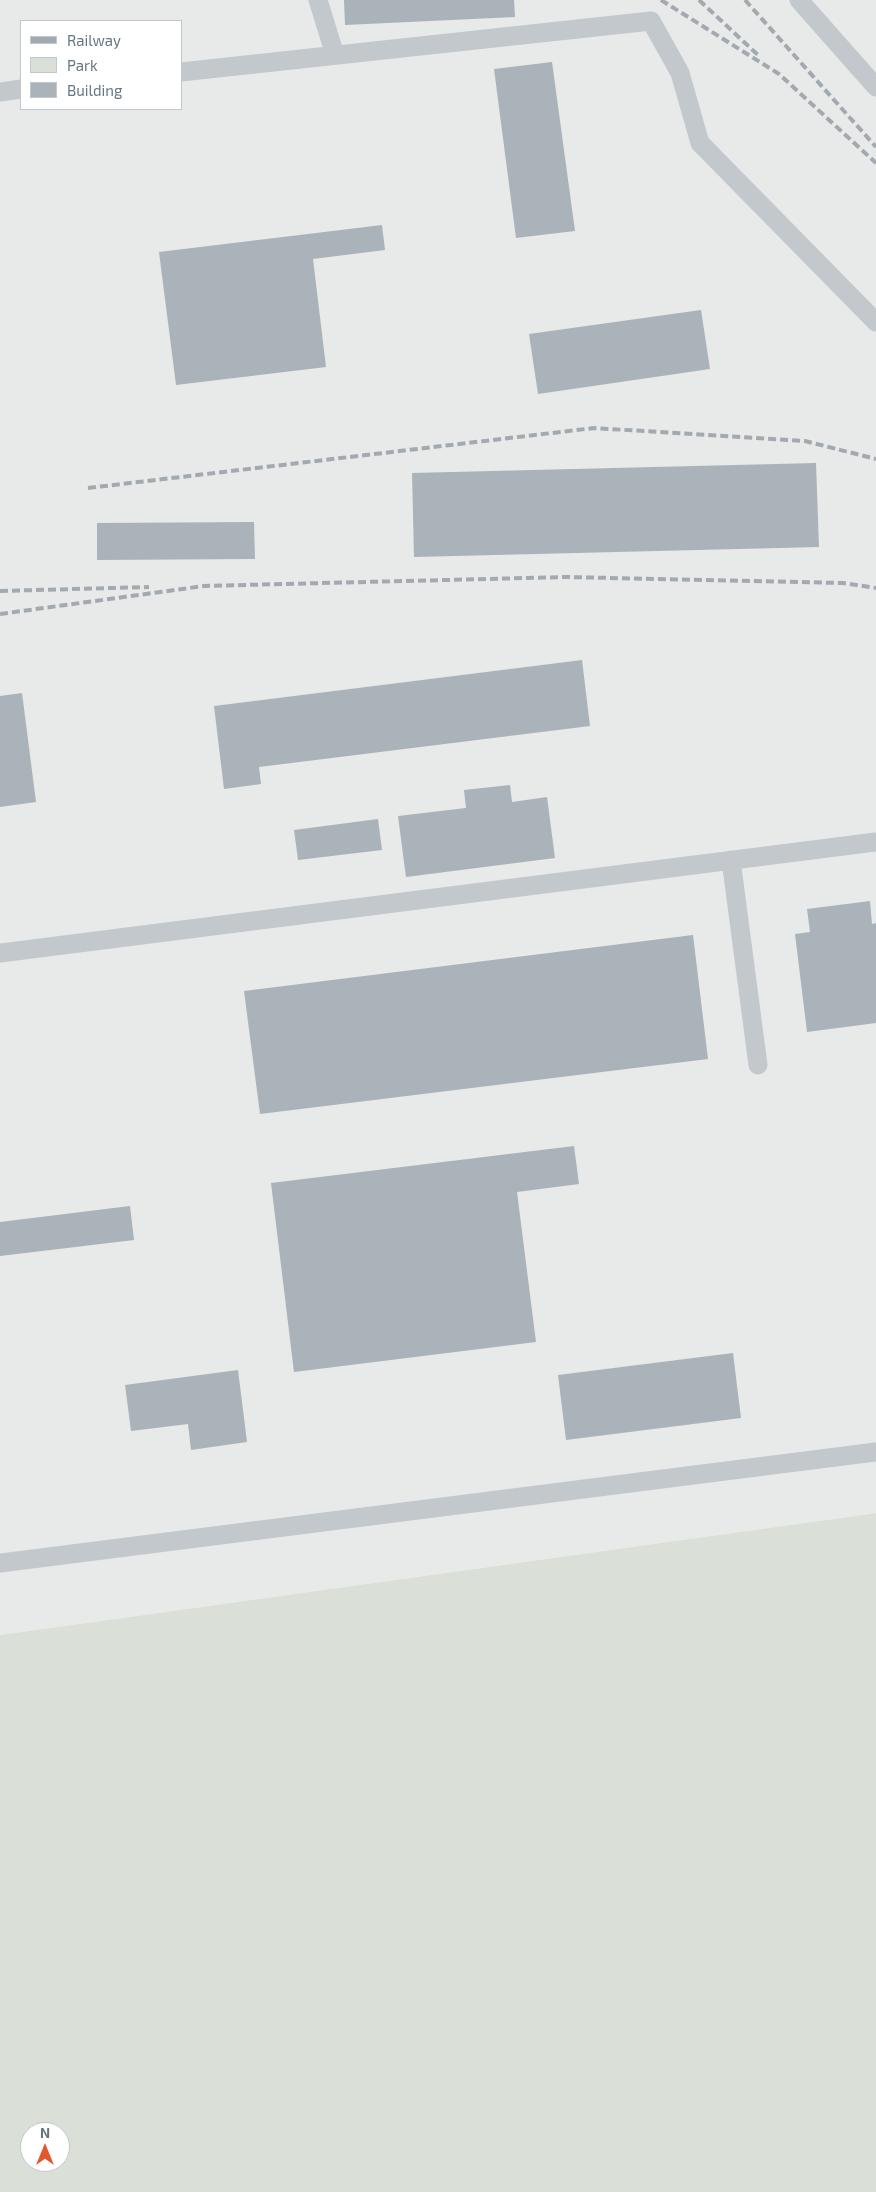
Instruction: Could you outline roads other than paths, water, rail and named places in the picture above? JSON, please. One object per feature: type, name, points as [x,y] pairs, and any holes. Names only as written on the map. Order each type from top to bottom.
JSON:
[{"type":"lane","points":[[318,0],[335,55]]},
{"type":"lane","points":[[799,0],[876,87]]},
{"type":"lane","points":[[182,72],[651,21],[680,72],[700,144],[876,322]]},
{"type":"lane","points":[[0,92],[20,89]]},
{"type":"lane","points":[[0,953],[876,842]]},
{"type":"lane","points":[[731,860],[758,1065]]},
{"type":"lane","points":[[0,1564],[876,1452]]},
{"type":"railway","points":[[661,0],[779,74],[876,163]]},
{"type":"railway","points":[[699,0],[759,56]]},
{"type":"railway","points":[[745,0],[876,147]]},
{"type":"railway","points":[[88,488],[594,428],[805,441],[876,459]]},
{"type":"railway","points":[[0,614],[204,586],[566,577],[843,583],[876,588]]},
{"type":"railway","points":[[0,591],[149,587]]}]
